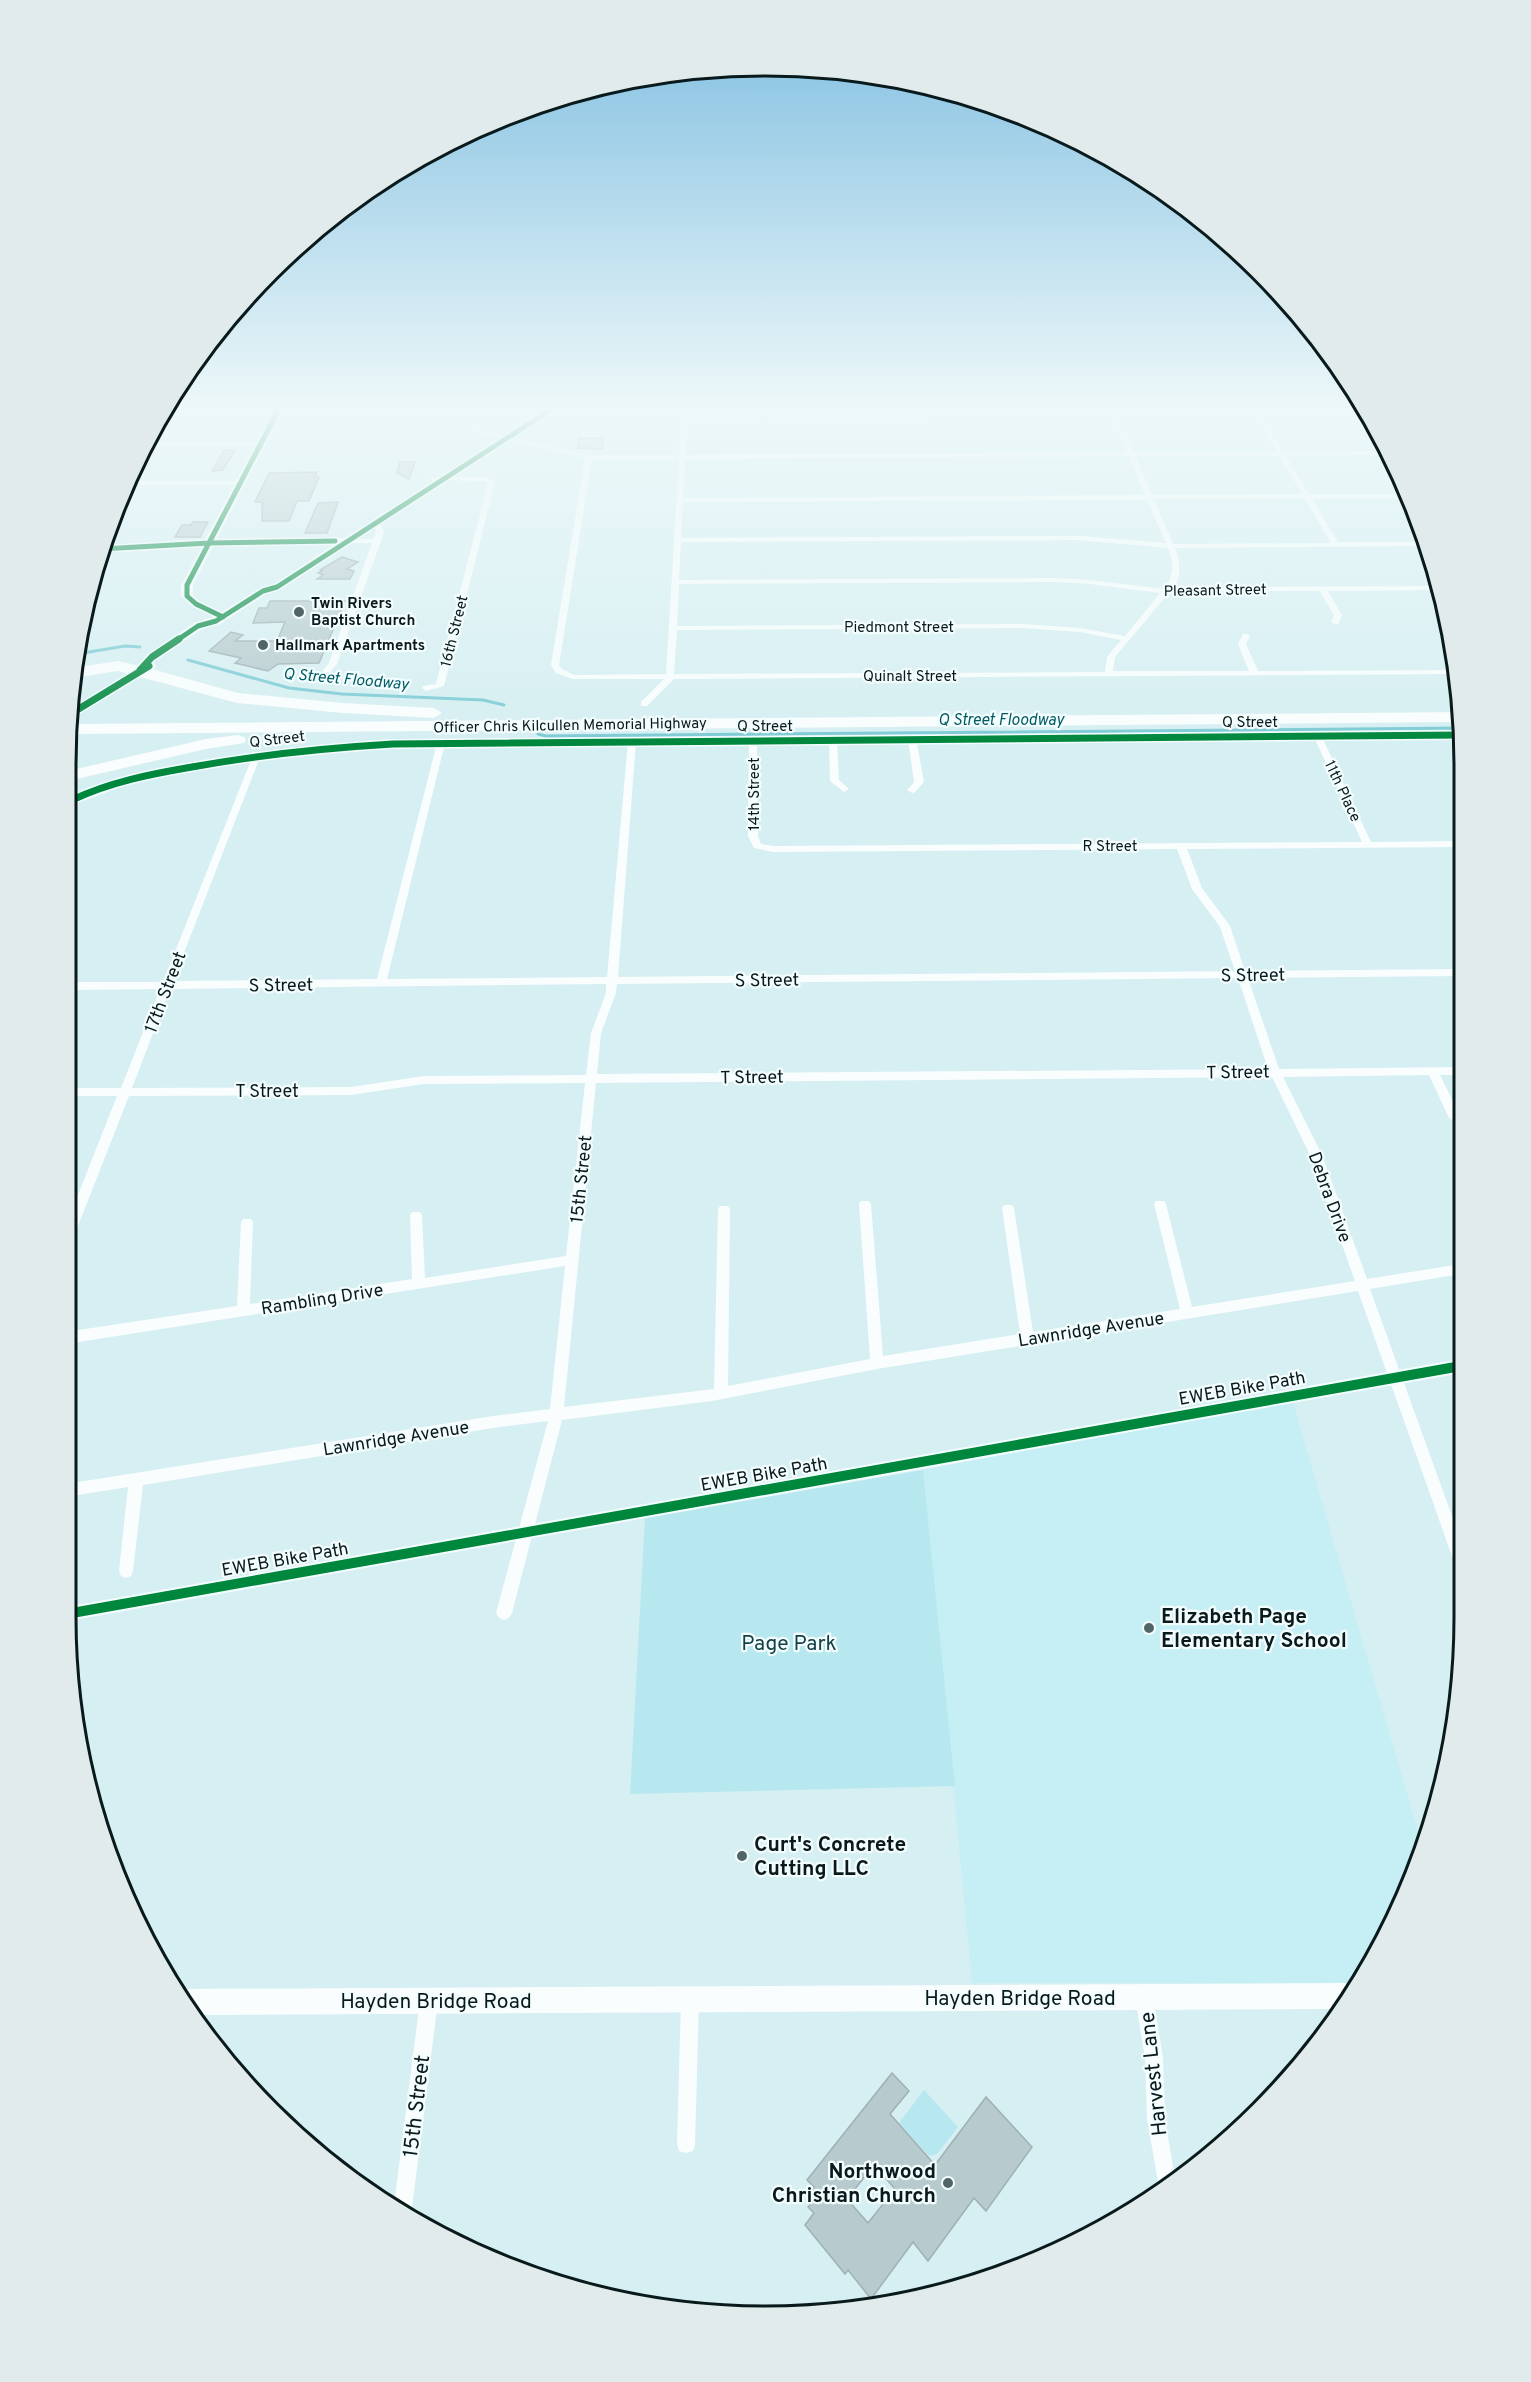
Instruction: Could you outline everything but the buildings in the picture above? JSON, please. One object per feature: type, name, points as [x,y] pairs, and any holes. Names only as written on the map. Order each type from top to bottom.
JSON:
[{"type":"highway","points":[[83,671],[118,666],[140,670],[237,698],[344,708],[427,711],[456,717]]},
{"type":"highway","name":"Officer Chris Kilcullen Memorial Highway","points":[[78,718],[1452,708]]},
{"type":"highway","name":"Officer Chris Kilcullen Memorial Highway","points":[[78,729],[1453,717]]},
{"type":"highway","points":[[76,774],[206,744],[300,735],[416,731],[440,726]]},
{"type":"street","points":[[219,619],[187,596],[188,583],[222,518]]},
{"type":"street","points":[[79,709],[140,670],[162,661],[211,629],[219,619],[263,591],[277,586],[376,518]]},
{"type":"street","points":[[340,541],[381,518]]},
{"type":"street","name":"16th Street","points":[[426,688],[440,686],[483,518]]},
{"type":"street","name":"Quinalt Street","points":[[579,518],[555,665],[566,675],[582,678],[1448,672]]},
{"type":"street","points":[[644,704],[670,678],[679,518]]},
{"type":"street","points":[[1109,675],[1111,657],[1124,638],[1173,583],[1177,561],[1158,518]]},
{"type":"street","points":[[1320,518],[1336,545]]},
{"type":"street","points":[[327,670],[333,664],[377,541],[380,530],[371,525]]},
{"type":"street","points":[[677,540],[1079,538],[1171,546],[1418,544]]},
{"type":"street","points":[[112,548],[209,543],[377,541]]},
{"type":"street","name":"Pleasant Street","points":[[675,582],[1064,580],[1188,594],[1223,589],[1431,588]]},
{"type":"street","points":[[1323,589],[1338,615],[1335,622]]},
{"type":"street","name":"Piedmont Street","points":[[672,628],[1022,626],[1080,630],[1124,638]]},
{"type":"street","points":[[1246,636],[1242,644],[1255,674]]},
{"type":"street","name":"Q Street","points":[[76,798],[106,785],[137,778],[256,757],[352,747],[441,743],[1453,735]]},
{"type":"street","name":"11th Place","points":[[1318,736],[1368,845]]},
{"type":"street","points":[[912,739],[919,782],[912,790]]},
{"type":"street","points":[[833,740],[835,781],[844,789]]},
{"type":"street","name":"14th Street","points":[[753,741],[753,836],[757,846]]},
{"type":"street","name":"15th Street","points":[[504,1613],[556,1415],[596,1033],[612,982],[632,742]]},
{"type":"street","points":[[381,984],[441,743]]},
{"type":"street","name":"17th Street","points":[[76,1206],[126,1092],[256,757]]},
{"type":"street","name":"R Street","points":[[757,846],[773,849],[1454,844]]},
{"type":"street","name":"Debra Drive","points":[[1181,846],[1197,889],[1225,926],[1275,1072],[1316,1155],[1454,1542]]},
{"type":"street","name":"S Street","points":[[76,986],[1454,972]]},
{"type":"street","points":[[1433,1071],[1454,1116]]},
{"type":"street","name":"T Street","points":[[76,1092],[351,1091],[424,1080],[1454,1071]]},
{"type":"street","points":[[865,1204],[877,1363]]},
{"type":"street","points":[[1160,1204],[1187,1313]]},
{"type":"street","points":[[1008,1208],[1027,1339]]},
{"type":"street","points":[[721,1393],[724,1209]]},
{"type":"street","points":[[416,1215],[419,1284]]},
{"type":"street","points":[[243,1311],[247,1222]]},
{"type":"street","name":"Rambling Drive","points":[[76,1336],[573,1260]]},
{"type":"street","name":"Lawnridge Avenue","points":[[76,1489],[493,1422],[721,1393],[877,1363],[1454,1270]]},
{"type":"street","points":[[126,1571],[136,1481]]},
{"type":"street","name":"Hayden Bridge Road","points":[[195,2002],[1340,1996]]},
{"type":"street","name":"Harvest Lane","points":[[1144,1997],[1154,2058],[1156,2119],[1165,2177]]},
{"type":"street","points":[[686,2144],[690,2000]]},
{"type":"street","name":"15th Street","points":[[404,2202],[429,2001]]},
{"type":"shaded area","name":"Elizabeth Page Elementary School","points":[[1292,1399],[1419,1835],[1383,1921],[1348,1983],[972,1983],[923,1470]]},
{"type":"green space","name":"Page Park","points":[[923,1470],[955,1786],[630,1794],[645,1518]]},
{"type":"green space","points":[[924,2090],[958,2127],[937,2154],[929,2156],[899,2123]]},
{"type":"waterway","name":"Q Street Floodway","points":[[86,652],[125,646],[140,647]]},
{"type":"waterway","name":"Q Street Floodway","points":[[188,660],[289,688],[342,694],[483,700],[504,705]]},
{"type":"waterway","name":"Q Street Floodway","points":[[538,734],[546,736],[1453,728]]},
{"type":"cycle path","points":[[222,518],[187,585],[187,596],[196,604],[223,617]]},
{"type":"cycle path","points":[[140,670],[152,657],[198,626],[216,621],[263,591],[277,587],[383,518]]},
{"type":"cycle path","points":[[112,548],[209,543],[335,541]]},
{"type":"cycle path","points":[[79,709],[149,666]]},
{"type":"cycle path","points":[[76,798],[122,782],[201,765],[283,753],[393,744],[1453,735]]},
{"type":"cycle path","name":"EWEB Bike Path","points":[[76,1612],[1454,1367]]},
{"type":"place","name":"Twin Rivers Baptist Church","points":[[299,612]]},
{"type":"place","name":"Hallmark Apartments","points":[[263,645]]},
{"type":"place","name":"Elizabeth Page Elementary School","points":[[1149,1628]]},
{"type":"place","name":"Curt's Concrete Cutting LLC","points":[[742,1856]]},
{"type":"place","name":"Northwood Christian Church","points":[[948,2183]]}]
